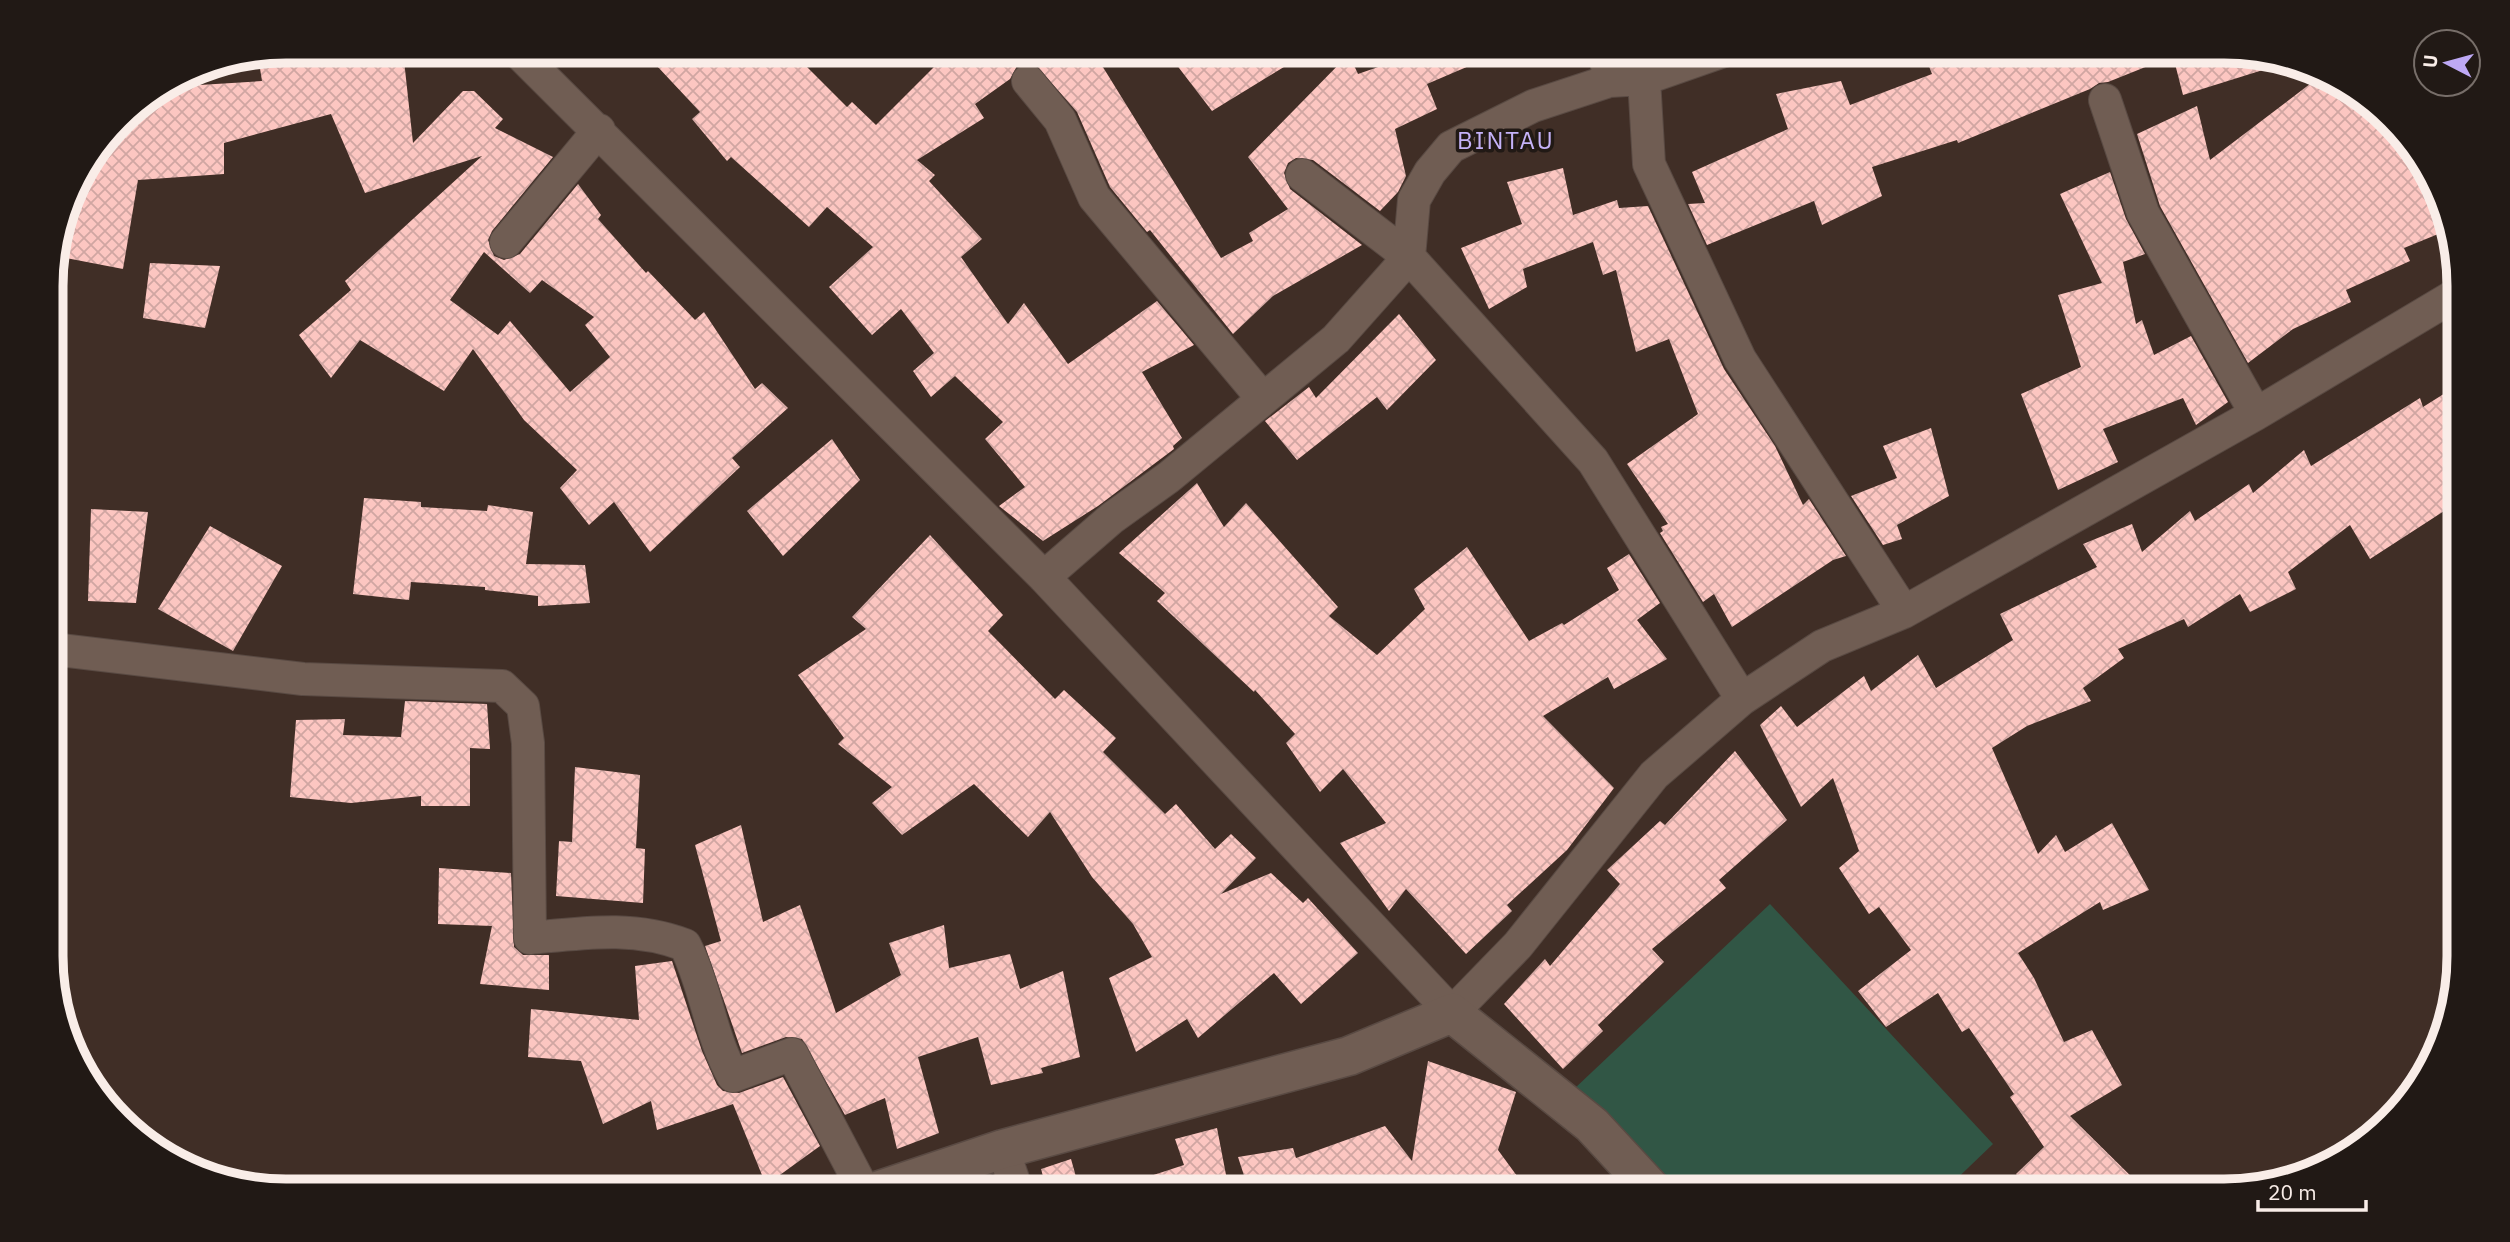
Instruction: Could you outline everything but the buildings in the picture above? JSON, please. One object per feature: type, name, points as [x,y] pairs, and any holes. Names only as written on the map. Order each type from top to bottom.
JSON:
[{"type":"street","points":[[529,63],[839,376],[1044,577],[1452,1013],[1592,1125],[1642,1179]]},
{"type":"street","points":[[1044,577],[1112,518],[1169,477],[1336,339],[1409,257],[1414,200],[1430,172],[1451,147],[1607,66],[1644,79],[1690,63]]},
{"type":"street","points":[[1644,79],[1649,164],[1740,359],[1904,611]]},
{"type":"street","points":[[1028,81],[1060,120],[1094,197],[1263,399]]},
{"type":"street","points":[[2105,100],[2143,213],[2256,414]]},
{"type":"street","points":[[506,242],[598,131]]},
{"type":"street","points":[[1302,175],[1409,257],[1594,461],[1742,699]]},
{"type":"street","points":[[913,1179],[1003,1149],[1349,1056],[1452,1013],[1518,945],[1654,775],[1742,699],[1822,646],[1904,611],[2256,414],[2447,300]]},
{"type":"street","points":[[63,650],[303,679],[502,686],[523,706],[528,743],[530,938],[602,931],[658,935],[685,945],[698,972],[719,1051],[733,1076],[792,1054],[858,1179]]},
{"type":"street","points":[[1003,1149],[1013,1179]]},
{"type":"green space","points":[[1770,904],[1993,1144],[1957,1179],[1658,1179],[1574,1089]]},
{"type":"district","name":"BINTAU","points":[[1506,141]]}]
